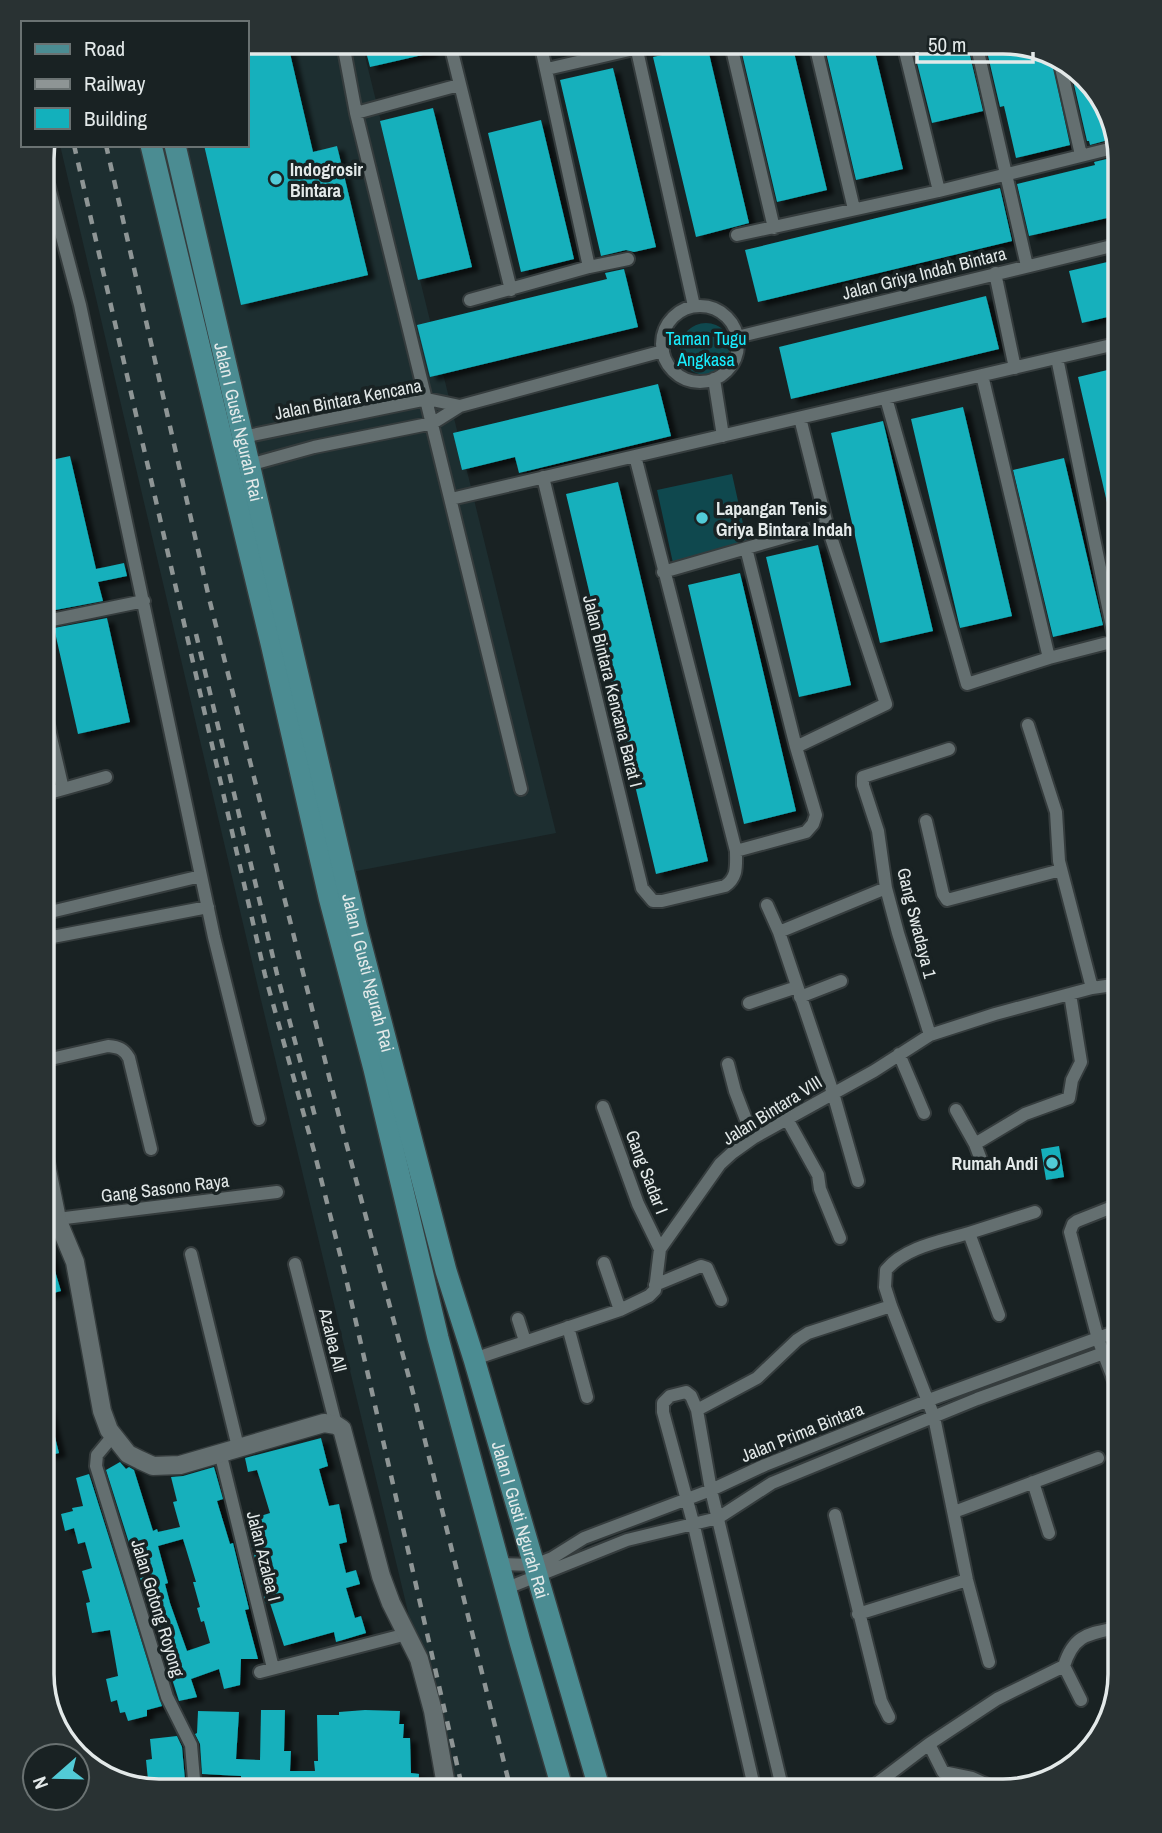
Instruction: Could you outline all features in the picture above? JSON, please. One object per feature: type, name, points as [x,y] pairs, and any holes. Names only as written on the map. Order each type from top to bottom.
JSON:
[{"type":"main road","name":"Jalan I Gusti Ngurah Rai","points":[[151,147],[446,1271],[597,1779]]},
{"type":"main road","name":"Jalan I Gusti Ngurah Rai","points":[[176,147],[249,464],[329,897],[381,1095],[438,1338],[520,1642],[560,1779]]},
{"type":"main road","points":[[183,274],[206,269]]},
{"type":"street","points":[[345,54],[356,113],[521,789]]},
{"type":"street","points":[[452,54],[512,290]]},
{"type":"street","points":[[543,54],[589,267]]},
{"type":"street","points":[[547,69],[610,54]]},
{"type":"street","points":[[641,54],[694,306]]},
{"type":"street","points":[[733,54],[774,228]]},
{"type":"street","points":[[817,54],[854,209]]},
{"type":"street","points":[[906,54],[939,191]]},
{"type":"street","points":[[979,54],[1027,266]]},
{"type":"street","points":[[1062,73],[1081,155]]},
{"type":"street","points":[[356,113],[459,85]]},
{"type":"street","points":[[737,235],[939,191],[1107,149]]},
{"type":"street","points":[[54,206],[80,305],[201,876],[259,1119]]},
{"type":"street","name":"Jalan Griya Indah Bintara","points":[[737,337],[1108,247]]},
{"type":"street","points":[[470,300],[628,259]]},
{"type":"street","points":[[995,273],[1015,368]]},
{"type":"street","points":[[694,306],[717,309],[726,316],[737,337],[733,362],[725,372],[714,379],[701,382],[688,380],[677,373],[668,364],[663,351],[666,328],[673,317],[694,306]]},
{"type":"street","points":[[451,499],[1108,346]]},
{"type":"street","name":"Jalan Bintara Kencana","points":[[249,464],[314,447],[433,423],[460,406],[663,351]]},
{"type":"street","points":[[1057,358],[1108,607]]},
{"type":"street","points":[[982,375],[1049,658]]},
{"type":"street","points":[[714,379],[723,436]]},
{"type":"street","points":[[886,398],[967,684],[1108,643]]},
{"type":"street","name":"Jalan Bintara Kencana","points":[[243,437],[427,399],[460,406]]},
{"type":"street","points":[[796,747],[886,704],[828,524],[800,418]]},
{"type":"street","points":[[308,423],[314,447]]},
{"type":"street","points":[[635,456],[736,851],[806,832],[814,824],[816,815],[796,747],[746,548]]},
{"type":"street","name":"Jalan Bintara Kencana Barat I","points":[[543,477],[642,888],[653,901],[662,901],[724,886],[735,874],[736,851]]},
{"type":"street","points":[[663,572],[828,524]]},
{"type":"street","points":[[54,620],[144,601]]},
{"type":"street","points":[[1028,725],[1056,812],[1061,870],[1092,988]]},
{"type":"street","name":"Gang Swadaya 1","points":[[930,1035],[886,888],[878,831],[863,777],[949,749]]},
{"type":"street","points":[[54,750],[63,789]]},
{"type":"street","points":[[54,792],[106,777]]},
{"type":"street","points":[[926,821],[943,894],[947,900],[1061,870]]},
{"type":"street","points":[[54,911],[201,876]]},
{"type":"street","points":[[779,932],[886,888]]},
{"type":"street","points":[[767,905],[779,932],[833,1093],[858,1181]]},
{"type":"street","points":[[54,937],[208,907]]},
{"type":"street","points":[[749,1003],[841,981]]},
{"type":"street","name":"Jalan Bintara VIII","points":[[655,1285],[660,1249],[720,1164],[754,1138],[874,1071],[930,1035],[950,1027],[1108,986]]},
{"type":"street","points":[[975,1144],[1026,1114],[1067,1100],[1071,1094],[1072,1080],[1080,1069],[1081,1062],[1070,994]]},
{"type":"street","points":[[54,1058],[108,1046],[118,1046],[125,1051],[151,1149]]},
{"type":"street","points":[[899,1054],[924,1113]]},
{"type":"street","points":[[728,1063],[735,1091],[754,1138]]},
{"type":"street","name":"Gang Sadar I","points":[[603,1107],[638,1204],[660,1249]]},
{"type":"street","points":[[956,1110],[983,1165]]},
{"type":"street","points":[[787,1119],[818,1175],[820,1189],[839,1238]]},
{"type":"street","name":"Gang Sasono Raya","points":[[57,1219],[276,1192]]},
{"type":"street","points":[[54,1205],[75,1262],[102,1411],[112,1437],[128,1454],[153,1466],[180,1465],[324,1423],[336,1424],[342,1429],[381,1576],[391,1603],[419,1658],[433,1711],[445,1779]]},
{"type":"street","points":[[1108,1209],[1077,1221],[1070,1228],[1098,1339],[1108,1366]]},
{"type":"street","points":[[989,1662],[967,1580],[934,1417],[891,1307],[884,1278],[891,1265],[918,1249],[1035,1212]]},
{"type":"street","points":[[969,1233],[999,1315]]},
{"type":"street","points":[[191,1254],[238,1447]]},
{"type":"street","points":[[604,1263],[620,1310]]},
{"type":"street","name":"Azalea All","points":[[295,1264],[336,1424]]},
{"type":"street","points":[[474,1359],[620,1310],[649,1296],[655,1285],[701,1266],[707,1268],[721,1300]]},
{"type":"street","points":[[696,1410],[757,1378],[808,1333],[891,1307]]},
{"type":"street","points":[[518,1318],[525,1342]]},
{"type":"street","points":[[568,1327],[587,1397]]},
{"type":"street","name":"Jalan Prima Bintara","points":[[507,1588],[584,1538],[711,1490],[765,1465],[929,1400],[1108,1335]]},
{"type":"street","name":"Jalan Prima Bintara","points":[[500,1564],[536,1570],[628,1540],[719,1518],[772,1483],[976,1399],[1108,1352]]},
{"type":"street","points":[[752,1779],[694,1526],[663,1412],[663,1403],[670,1396],[686,1392],[691,1396],[696,1410],[711,1490],[780,1779]]},
{"type":"street","name":"Jalan Gotong Royong","points":[[112,1437],[97,1455],[96,1466],[167,1697],[191,1745],[194,1779]]},
{"type":"street","name":"Jalan Azalea I","points":[[220,1452],[267,1670],[407,1634]]},
{"type":"street","points":[[954,1512],[1098,1458]]},
{"type":"street","points":[[1033,1482],[1049,1533]]},
{"type":"street","points":[[835,1515],[881,1701],[889,1717]]},
{"type":"street","points":[[858,1614],[967,1580]]},
{"type":"street","points":[[1081,1700],[1064,1666],[1069,1650],[1076,1641],[1089,1634],[1108,1630]]},
{"type":"street","points":[[883,1779],[929,1744],[997,1699],[1064,1666]]},
{"type":"street","points":[[929,1744],[943,1772],[974,1779]]},
{"type":"shaded area","points":[[248,54],[364,54],[556,833],[346,873],[176,147],[248,147]]},
{"type":"shaded area","points":[[60,147],[152,147],[560,1779],[448,1779]]},
{"type":"green space","name":"Taman Tugu Angkasa","points":[[706,323],[716,325],[724,331],[730,339],[730,359],[724,367],[716,373],[706,375],[696,373],[688,367],[682,359],[680,349],[682,339],[688,331],[696,325]]},
{"type":"green space","name":"Lapangan Tenis Griya Bintara Indah","points":[[732,474],[748,546],[673,563],[657,490]]},
{"type":"building","points":[[248,54],[290,54],[313,152],[337,146],[368,275],[241,305],[204,147],[248,147]]},
{"type":"building","points":[[367,54],[427,54],[370,67]]},
{"type":"building","points":[[666,54],[709,54],[749,223],[696,237],[653,57]]},
{"type":"building","points":[[742,54],[794,54],[827,190],[777,202]]},
{"type":"building","points":[[826,54],[875,54],[903,169],[856,180]]},
{"type":"building","points":[[915,54],[970,54],[983,111],[932,123]]},
{"type":"building","points":[[988,54],[1023,56],[1049,65],[1053,68],[1070,145],[1016,158],[1004,106],[1000,107]]},
{"type":"building","points":[[613,68],[656,247],[601,256],[560,80]]},
{"type":"building","points":[[1073,81],[1097,113],[1106,141],[1090,145]]},
{"type":"building","points":[[433,108],[472,267],[418,280],[380,121]]},
{"type":"building","points":[[541,120],[574,259],[521,272],[488,133]]},
{"type":"building","points":[[1108,159],[1108,218],[1029,236],[1017,184],[1095,165],[1094,162]]},
{"type":"building","points":[[1000,188],[1012,241],[758,302],[745,250]]},
{"type":"building","points":[[1108,262],[1108,317],[1082,323],[1069,271]]},
{"type":"building","points":[[624,269],[638,327],[430,377],[417,325],[607,279],[605,273]]},
{"type":"building","points":[[986,296],[999,349],[791,399],[779,347]]},
{"type":"building","points":[[1108,370],[1108,507],[1078,377]]},
{"type":"building","points":[[658,384],[671,436],[519,473],[515,457],[462,470],[453,433]]},
{"type":"building","points":[[963,407],[1012,616],[960,628],[911,419]]},
{"type":"building","points":[[883,421],[933,631],[880,643],[831,433]]},
{"type":"building","points":[[70,456],[96,569],[124,563],[127,576],[98,582],[103,601],[54,610],[54,459]]},
{"type":"building","points":[[1064,458],[1103,625],[1053,637],[1013,470]]},
{"type":"building","points":[[618,482],[708,861],[656,874],[566,494]]},
{"type":"building","points":[[818,545],[851,685],[799,697],[766,557]]},
{"type":"building","points":[[740,573],[796,811],[744,824],[688,585]]},
{"type":"building","points":[[107,618],[130,722],[78,734],[54,628]]},
{"type":"building","name":"Rumah Andi","points":[[1059,1146],[1064,1177],[1046,1180],[1041,1149]]},
{"type":"building","points":[[54,1268],[61,1291],[54,1293]]},
{"type":"building","points":[[54,1433],[59,1453],[54,1454]]},
{"type":"building","points":[[321,1438],[328,1466],[319,1469],[329,1506],[339,1504],[347,1542],[339,1544],[346,1573],[356,1570],[360,1584],[346,1588],[355,1618],[361,1616],[366,1633],[336,1642],[334,1632],[284,1646],[270,1603],[266,1604],[250,1538],[255,1537],[254,1533],[258,1532],[254,1518],[270,1513],[257,1470],[248,1472],[245,1458]]},
{"type":"building","points":[[120,1462],[126,1469],[129,1467],[134,1470],[153,1531],[157,1529],[158,1532],[180,1527],[173,1502],[177,1501],[171,1477],[214,1467],[223,1499],[217,1501],[230,1544],[233,1543],[249,1609],[245,1610],[258,1659],[241,1659],[240,1685],[224,1689],[219,1669],[191,1679],[197,1697],[179,1701],[106,1470]],"holes":[[[183,1539],[196,1582],[193,1582],[200,1607],[197,1608],[210,1643],[187,1651],[170,1603],[165,1584],[168,1583],[158,1546]]]},
{"type":"building","points":[[89,1474],[162,1706],[147,1710],[147,1716],[128,1721],[125,1712],[120,1713],[117,1700],[111,1702],[106,1679],[118,1676],[110,1630],[92,1633],[86,1603],[90,1602],[82,1571],[92,1568],[85,1542],[78,1544],[74,1528],[65,1531],[61,1514],[83,1506],[76,1478]]},
{"type":"building","points":[[261,1710],[285,1710],[284,1751],[291,1751],[290,1771],[315,1771],[314,1761],[318,1761],[317,1715],[339,1715],[339,1712],[365,1710],[400,1711],[399,1724],[404,1724],[403,1738],[410,1738],[411,1773],[419,1774],[419,1779],[241,1779],[241,1776],[202,1774],[200,1744],[195,1734],[198,1711],[239,1712],[236,1759],[260,1760]]},
{"type":"building","points":[[177,1736],[182,1747],[185,1779],[148,1778],[146,1760],[152,1759],[150,1739]]},
{"type":"railway","points":[[74,147],[265,975],[345,1274],[460,1779]]},
{"type":"railway","points":[[106,147],[209,598],[340,1120],[416,1404],[508,1779]]},
{"type":"railway","points":[[196,634],[277,974],[316,1120]]},
{"type":"place","name":"Indogrosir Bintara","points":[[276,179]]},
{"type":"place","name":"Lapangan Tenis Griya Bintara Indah","points":[[702,518]]},
{"type":"place","name":"Rumah Andi","points":[[1052,1163]]}]
